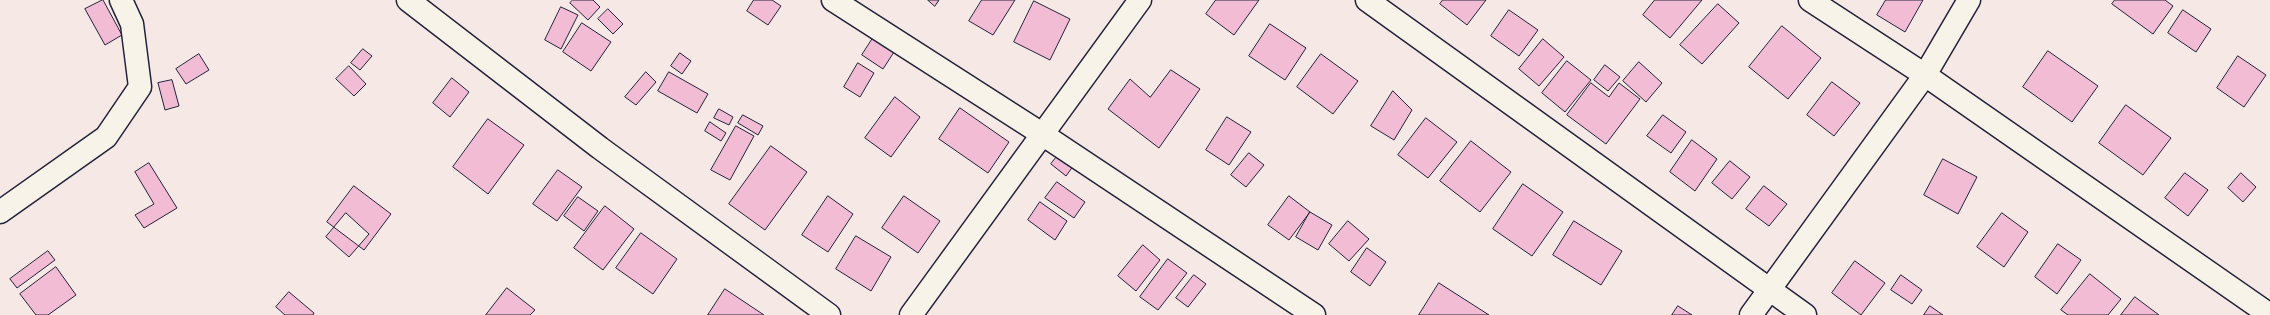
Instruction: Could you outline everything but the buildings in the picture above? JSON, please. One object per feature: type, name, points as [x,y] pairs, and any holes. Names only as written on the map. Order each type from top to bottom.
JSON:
[{"type":"street","points":[[0,212],[106,137],[140,87],[132,24],[121,0]]},
{"type":"street","points":[[408,0],[600,148],[829,315]]},
{"type":"street","points":[[833,0],[1042,134],[1314,315]]},
{"type":"street","points":[[911,315],[1140,0]]},
{"type":"street","points":[[1367,0],[1769,291],[1805,315]]},
{"type":"street","points":[[1810,0],[1925,75],[2270,315]]},
{"type":"street","points":[[1751,315],[1925,75],[1969,0]]}]
